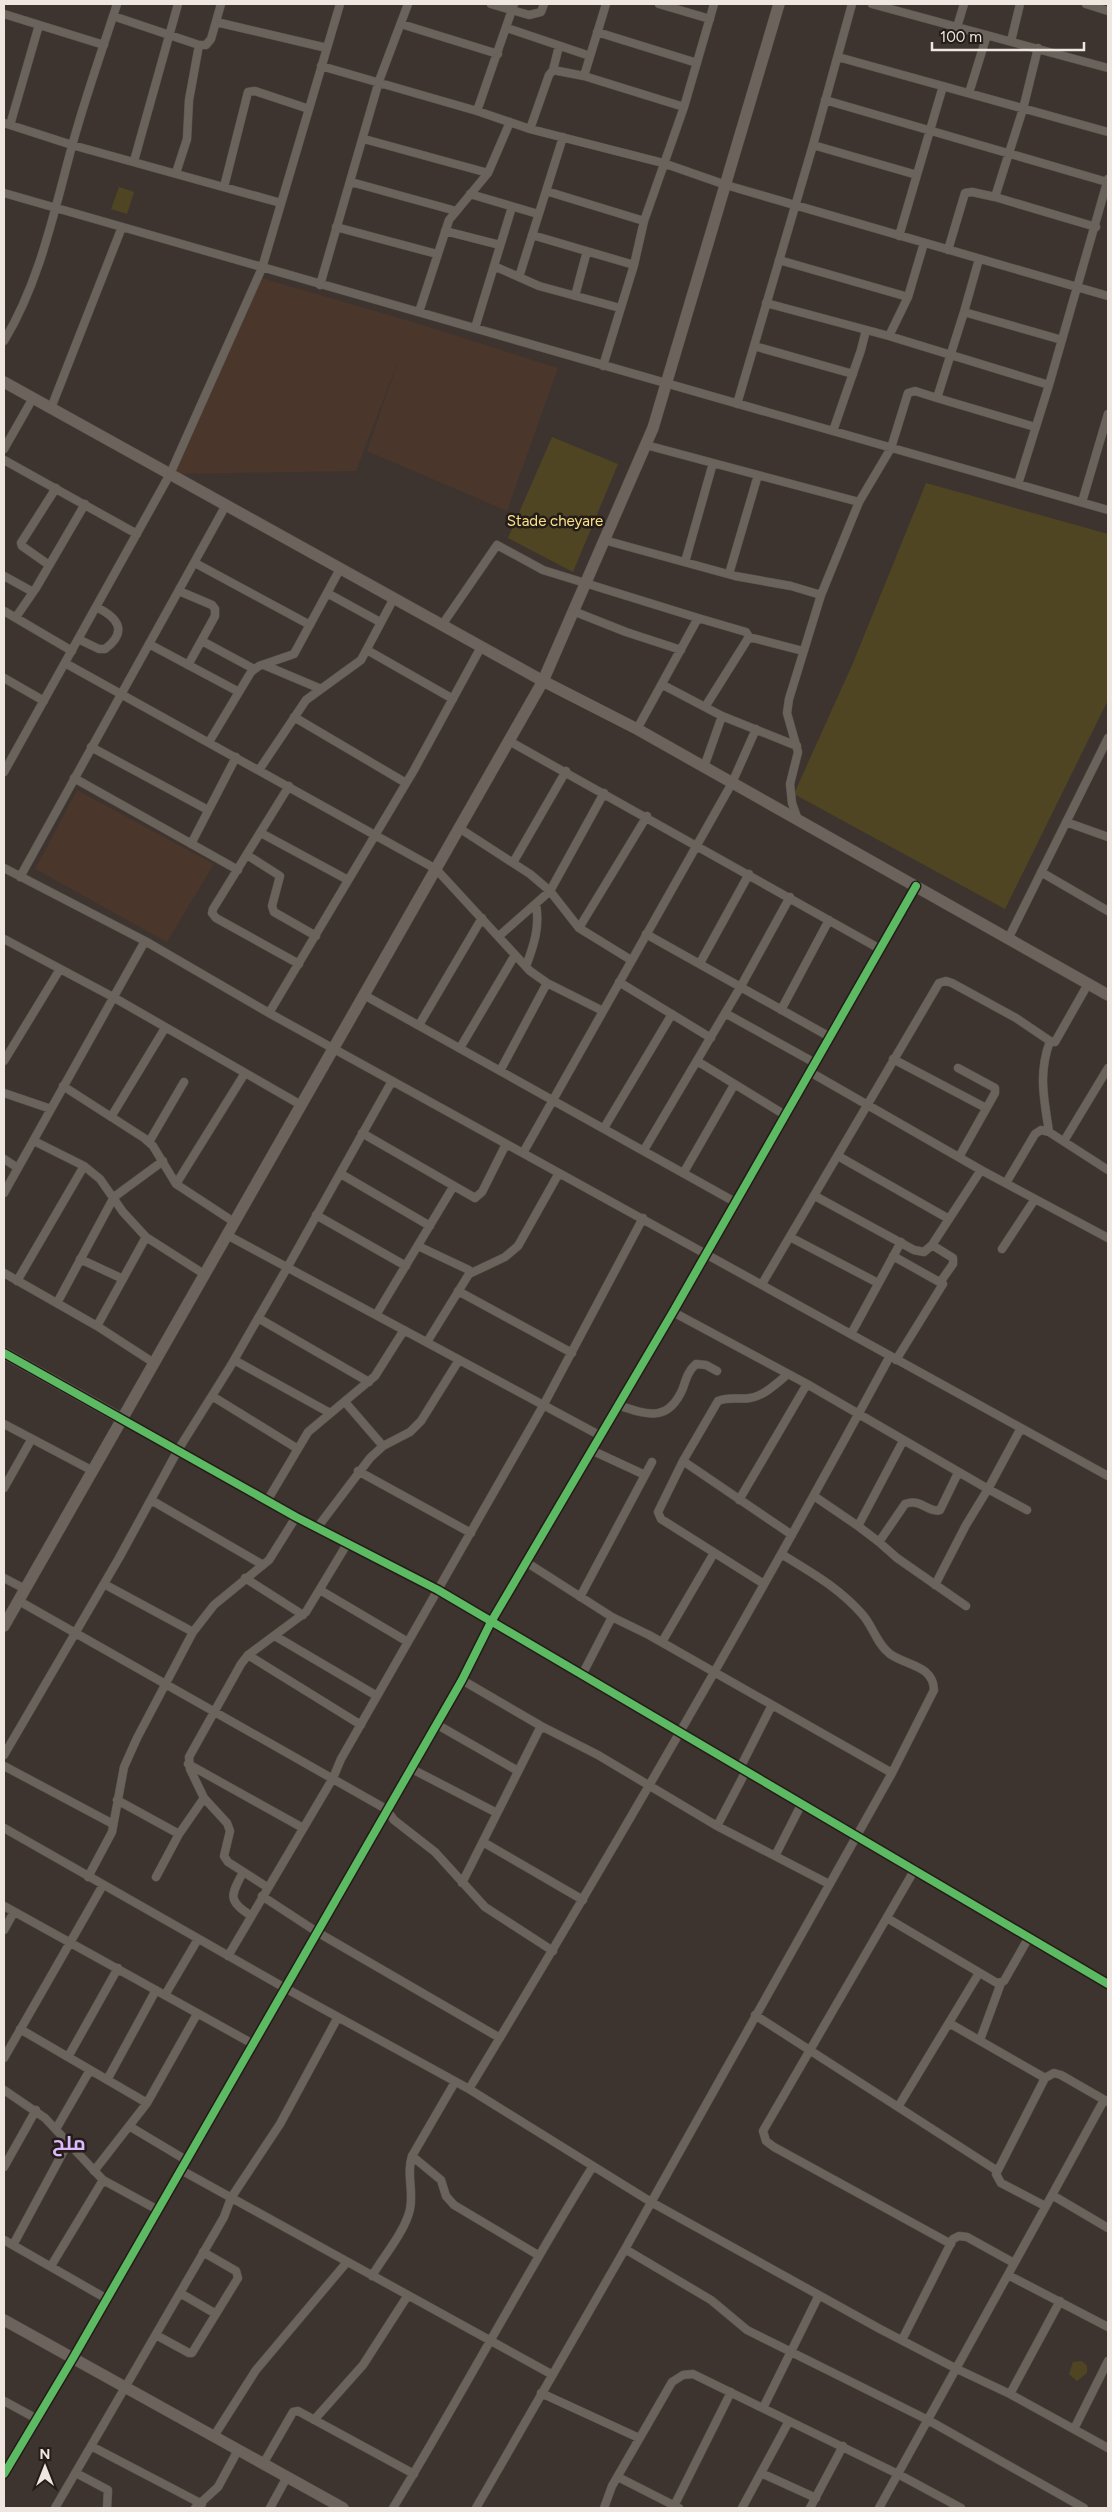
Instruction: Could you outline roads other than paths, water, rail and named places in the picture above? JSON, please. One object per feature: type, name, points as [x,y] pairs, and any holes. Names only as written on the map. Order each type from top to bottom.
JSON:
[{"type":"main road","points":[[4,1626],[543,681],[646,445],[668,384],[779,4]]},
{"type":"main road","points":[[4,382],[543,681],[637,729],[1108,995]]},
{"type":"main road","points":[[4,1353],[122,1419]]},
{"type":"main road","points":[[4,2320],[344,2508]]},
{"type":"street","points":[[4,340],[36,271],[57,209],[72,145],[117,4]]},
{"type":"street","points":[[134,161],[178,4]]},
{"type":"street","points":[[113,16],[199,45],[206,45],[211,39],[221,4]]},
{"type":"street","points":[[4,772],[170,474],[262,268],[340,4]]},
{"type":"street","points":[[320,285],[364,139],[379,81],[408,4]]},
{"type":"street","points":[[491,4],[513,7],[537,15],[544,4]]},
{"type":"street","points":[[584,76],[606,4]]},
{"type":"street","points":[[659,4],[710,19]]},
{"type":"street","points":[[603,366],[634,265],[644,221],[684,107],[714,4]]},
{"type":"street","points":[[737,404],[852,4]]},
{"type":"street","points":[[872,4],[1108,68]]},
{"type":"street","points":[[957,27],[964,4]]},
{"type":"street","points":[[1010,41],[1020,4]]},
{"type":"street","points":[[1086,4],[1108,11]]},
{"type":"street","points":[[478,111],[513,7]]},
{"type":"street","points":[[4,14],[104,45]]},
{"type":"street","points":[[216,22],[327,48]]},
{"type":"street","points":[[401,24],[498,54]]},
{"type":"street","points":[[39,25],[7,124],[72,145],[280,203]]},
{"type":"street","points":[[507,28],[590,56]]},
{"type":"street","points":[[597,32],[697,63]]},
{"type":"street","points":[[969,93],[987,35]]},
{"type":"street","points":[[176,173],[187,138],[189,100],[199,45]]},
{"type":"street","points":[[530,129],[549,75],[553,70],[559,46]]},
{"type":"street","points":[[994,197],[1023,109],[1038,48]]},
{"type":"street","points":[[838,57],[1108,132]]},
{"type":"street","points":[[321,66],[379,81],[530,129],[664,162],[726,185],[1108,296]]},
{"type":"street","points":[[553,70],[584,76],[684,107]]},
{"type":"street","points":[[899,236],[943,86]]},
{"type":"street","points":[[224,187],[248,92],[255,91],[309,109]]},
{"type":"street","points":[[825,100],[930,129],[1009,155],[1108,181],[1096,227],[1018,484]]},
{"type":"street","points":[[419,312],[445,231],[456,211],[488,173],[510,122]]},
{"type":"street","points":[[519,277],[563,137]]},
{"type":"street","points":[[364,139],[488,173]]},
{"type":"street","points":[[813,145],[917,174]]},
{"type":"street","points":[[351,182],[456,211]]},
{"type":"street","points":[[546,191],[644,221]]},
{"type":"street","points":[[948,250],[965,193],[972,192],[994,197],[1096,227]]},
{"type":"street","points":[[4,194],[1108,510]]},
{"type":"street","points":[[470,194],[538,214]]},
{"type":"street","points":[[474,328],[512,207]]},
{"type":"street","points":[[51,408],[122,227]]},
{"type":"street","points":[[336,227],[437,254]]},
{"type":"street","points":[[445,231],[500,246]]},
{"type":"street","points":[[532,235],[634,265]]},
{"type":"street","points":[[889,336],[908,297],[924,243]]},
{"type":"street","points":[[575,296],[587,251]]},
{"type":"street","points":[[938,398],[979,259]]},
{"type":"street","points":[[779,260],[908,297]]},
{"type":"street","points":[[494,266],[539,286],[620,308]]},
{"type":"street","points":[[766,303],[889,336],[1049,384]]},
{"type":"street","points":[[964,312],[1062,340]]},
{"type":"street","points":[[833,431],[866,330]]},
{"type":"street","points":[[754,346],[853,374]]},
{"type":"street","points":[[798,820],[792,803],[790,784],[798,752],[787,713],[803,651],[821,595],[859,502],[891,448],[908,393],[916,391],[1035,428]]},
{"type":"street","points":[[4,449],[33,398]]},
{"type":"street","points":[[1082,502],[1108,414]]},
{"type":"street","points":[[646,445],[859,502]]},
{"type":"street","points":[[4,460],[137,534]]},
{"type":"street","points":[[684,562],[713,464]]},
{"type":"street","points":[[730,574],[758,476]]},
{"type":"street","points":[[49,565],[22,546],[21,542],[56,488]]},
{"type":"street","points":[[16,617],[85,504]]},
{"type":"street","points":[[20,877],[120,693],[226,505]]},
{"type":"street","points":[[604,540],[730,574],[791,586],[821,595]]},
{"type":"street","points":[[442,625],[496,545],[543,570],[746,632],[749,637],[803,651]]},
{"type":"street","points":[[195,563],[310,625]]},
{"type":"street","points":[[209,742],[254,669],[294,654],[340,569]]},
{"type":"street","points":[[4,576],[33,592]]},
{"type":"street","points":[[179,591],[212,605],[215,609],[215,616],[188,665]]},
{"type":"street","points":[[327,593],[380,622]]},
{"type":"street","points":[[259,770],[306,700],[355,667],[367,650],[394,598]]},
{"type":"street","points":[[78,639],[99,649],[105,649],[115,638],[119,627],[117,620],[113,615],[96,607]]},
{"type":"street","points":[[4,611],[72,651]]},
{"type":"street","points":[[573,612],[681,650]]},
{"type":"street","points":[[637,729],[663,685],[698,618]]},
{"type":"street","points":[[705,707],[749,637]]},
{"type":"street","points":[[202,641],[254,669]]},
{"type":"street","points":[[149,644],[239,692]]},
{"type":"street","points":[[269,1013],[376,835],[482,647]]},
{"type":"street","points":[[367,650],[453,699]]},
{"type":"street","points":[[65,662],[436,869],[526,966],[547,983],[603,1011]]},
{"type":"street","points":[[264,664],[321,689]]},
{"type":"street","points":[[4,678],[44,701]]},
{"type":"street","points":[[663,685],[722,716],[796,746]]},
{"type":"street","points":[[704,767],[722,716]]},
{"type":"street","points":[[294,717],[406,783]]},
{"type":"street","points":[[522,1153],[732,783],[756,729]]},
{"type":"street","points":[[1008,939],[1108,738]]},
{"type":"street","points":[[509,741],[697,844],[880,949]]},
{"type":"street","points":[[91,747],[208,810]]},
{"type":"street","points":[[191,844],[236,757]]},
{"type":"street","points":[[514,861],[566,771]]},
{"type":"street","points":[[74,778],[238,870]]},
{"type":"street","points":[[289,786],[212,909],[212,914],[300,964]]},
{"type":"street","points":[[499,936],[550,892],[604,793]]},
{"type":"street","points":[[579,928],[646,816]]},
{"type":"street","points":[[1066,822],[1108,838]]},
{"type":"street","points":[[459,828],[514,861],[550,892],[579,928],[631,960]]},
{"type":"street","points":[[261,833],[348,880]]},
{"type":"street","points":[[247,855],[280,876],[272,906],[274,912],[316,936]]},
{"type":"street","points":[[4,868],[145,941],[333,1049],[643,1218],[1108,1476]]},
{"type":"street","points":[[1041,872],[1108,911]]},
{"type":"street","points":[[700,964],[749,874]]},
{"type":"street","points":[[4,2474],[107,2299],[386,1809],[462,1680],[491,1622],[706,1254],[916,886]]},
{"type":"street","points":[[644,1150],[741,986],[790,897]]},
{"type":"street","points":[[526,966],[535,942],[538,920],[536,904]]},
{"type":"street","points":[[419,1025],[482,918]]},
{"type":"street","points":[[781,1010],[830,920]]},
{"type":"street","points":[[646,934],[830,1037]]},
{"type":"street","points":[[4,939],[113,997],[301,1105]]},
{"type":"street","points":[[4,1193],[145,941]]},
{"type":"street","points":[[460,1048],[515,954]]},
{"type":"street","points":[[4,1060],[60,969]]},
{"type":"street","points":[[762,1284],[815,1196],[866,1104],[939,983],[946,981],[1016,1018],[1050,1041],[1058,1039],[1088,984]]},
{"type":"street","points":[[619,982],[710,1038]]},
{"type":"street","points":[[500,1071],[547,983]]},
{"type":"street","points":[[364,995],[735,1202]]},
{"type":"street","points":[[725,1013],[815,1063]]},
{"type":"street","points":[[604,1128],[672,1014]]},
{"type":"street","points":[[112,1117],[165,1028]]},
{"type":"street","points":[[1049,1132],[1041,1074],[1050,1041]]},
{"type":"street","points":[[893,1059],[986,1108]]},
{"type":"street","points":[[697,1061],[785,1114]]},
{"type":"street","points":[[958,1068],[994,1088],[994,1093],[960,1157]]},
{"type":"street","points":[[1064,1141],[1108,1070]]},
{"type":"street","points":[[810,1072],[981,1170],[1108,1238]]},
{"type":"street","points":[[176,1184],[245,1074]]},
{"type":"street","points":[[4,1755],[104,1584],[178,1450],[234,1360],[287,1268],[392,1081]]},
{"type":"street","points":[[149,1142],[184,1082]]},
{"type":"street","points":[[684,1172],[734,1085]]},
{"type":"street","points":[[63,1086],[149,1142],[163,1161],[176,1184],[234,1222]]},
{"type":"street","points":[[4,1093],[51,1109]]},
{"type":"street","points":[[1006,1183],[1035,1134],[1041,1130],[1049,1132],[1108,1170]]},
{"type":"street","points":[[362,1134],[469,1196],[478,1197],[506,1144]]},
{"type":"street","points":[[34,1141],[84,1166],[100,1179],[124,1212],[146,1237],[204,1274]]},
{"type":"street","points":[[838,1156],[949,1219]]},
{"type":"street","points":[[4,1159],[18,1168]]},
{"type":"street","points":[[57,1304],[114,1197],[163,1161]]},
{"type":"street","points":[[17,1281],[84,1166]]},
{"type":"street","points":[[815,1196],[914,1250],[924,1252],[932,1245],[981,1170]]},
{"type":"street","points":[[427,1342],[469,1274],[505,1257],[518,1246],[559,1173]]},
{"type":"street","points":[[341,1174],[430,1226]]},
{"type":"street","points":[[376,1315],[453,1187]]},
{"type":"street","points":[[1002,1249],[1035,1198]]},
{"type":"street","points":[[316,1215],[406,1266]]},
{"type":"street","points":[[228,1956],[250,1915],[333,1778],[377,1696],[543,1406],[643,1218]]},
{"type":"street","points":[[227,1234],[599,1435]]},
{"type":"street","points":[[97,1326],[146,1237]]},
{"type":"street","points":[[790,1237],[878,1283]]},
{"type":"street","points":[[851,1334],[901,1242]]},
{"type":"street","points":[[932,1245],[953,1258],[953,1264],[941,1281]]},
{"type":"street","points":[[418,1246],[466,1267],[469,1274]]},
{"type":"street","points":[[469,2089],[553,1951],[715,1673],[764,1584],[783,1554],[858,1415],[893,1358],[943,1287],[941,1281],[893,1256]]},
{"type":"street","points":[[80,1259],[123,1279]]},
{"type":"street","points":[[4,1273],[97,1326],[154,1363]]},
{"type":"street","points":[[458,1291],[572,1354]]},
{"type":"street","points":[[672,1312],[806,1384],[958,1473],[1027,1510]]},
{"type":"street","points":[[258,1318],[369,1382]]},
{"type":"street","points":[[267,1501],[308,1432],[369,1382],[381,1369],[404,1330]]},
{"type":"street","points":[[234,1360],[330,1414]]},
{"type":"street","points":[[317,1528],[358,1471],[382,1446],[410,1432],[421,1421],[459,1360]]},
{"type":"street","points":[[617,1405],[651,1415],[667,1410],[678,1400],[690,1369],[696,1364],[716,1370]]},
{"type":"street","points":[[764,1584],[661,1519],[658,1512],[683,1461],[718,1401],[727,1397],[751,1398],[771,1387],[788,1374]]},
{"type":"street","points":[[739,1500],[806,1384]]},
{"type":"street","points":[[212,1396],[298,1449]]},
{"type":"street","points":[[345,1402],[382,1446]]},
{"type":"street","points":[[122,1419],[296,1517],[438,1590],[1108,1984]]},
{"type":"street","points":[[4,1424],[31,1440],[93,1471]]},
{"type":"street","points":[[935,1585],[966,1525],[988,1490],[1021,1428]]},
{"type":"street","points":[[4,1488],[31,1440]]},
{"type":"street","points":[[858,1526],[903,1441]]},
{"type":"street","points":[[591,1450],[645,1475]]},
{"type":"street","points":[[683,1461],[792,1535]]},
{"type":"street","points":[[580,1597],[652,1462]]},
{"type":"street","points":[[358,1471],[471,1533]]},
{"type":"street","points":[[879,1542],[905,1504],[917,1502],[936,1511],[940,1510],[958,1473]]},
{"type":"street","points":[[814,1496],[858,1526],[897,1558],[966,1606]]},
{"type":"street","points":[[151,1500],[263,1564]]},
{"type":"street","points":[[88,1877],[112,1832],[124,1768],[165,1682],[193,1632],[214,1605],[269,1560],[296,1517]]},
{"type":"street","points":[[267,1887],[228,1862],[224,1856],[230,1831],[227,1822],[204,1798],[188,1764],[192,1747],[215,1711],[241,1664],[248,1655],[303,1614],[320,1590],[347,1544]]},
{"type":"street","points":[[662,1642],[714,1553]]},
{"type":"street","points":[[476,2508],[551,2374],[625,2249],[892,1773],[934,1690],[934,1683],[924,1670],[891,1654],[880,1644],[868,1621],[840,1590],[783,1554]]},
{"type":"street","points":[[526,1562],[612,1617],[662,1642],[892,1773]]},
{"type":"street","points":[[4,1578],[25,1589]]},
{"type":"street","points":[[245,1578],[303,1614]]},
{"type":"street","points":[[104,1584],[193,1632]]},
{"type":"street","points":[[320,1590],[408,1642]]},
{"type":"street","points":[[19,1601],[76,1631],[386,1809],[394,1820],[435,1852],[485,1907],[553,1951]]},
{"type":"street","points":[[582,1675],[612,1617]]},
{"type":"street","points":[[275,1636],[377,1696]]},
{"type":"street","points":[[248,1655],[361,1725]]},
{"type":"street","points":[[462,1680],[541,1726],[598,1755],[718,1826],[776,1854],[829,1884]]},
{"type":"street","points":[[718,1826],[772,1705]]},
{"type":"street","points":[[436,1724],[518,1771]]},
{"type":"street","points":[[462,1883],[541,1726]]},
{"type":"street","points":[[188,1764],[303,1828]]},
{"type":"street","points":[[4,1766],[113,1824]]},
{"type":"street","points":[[410,1768],[497,1813]]},
{"type":"street","points":[[156,1877],[179,1834],[204,1798]]},
{"type":"street","points":[[118,1800],[179,1834]]},
{"type":"street","points":[[776,1854],[802,1803]]},
{"type":"street","points":[[4,1828],[285,1988],[469,2089],[651,2202],[902,2340],[956,2369],[1010,2394],[1108,2448]]},
{"type":"street","points":[[483,1842],[583,1900]]},
{"type":"street","points":[[915,1869],[763,2131],[766,2141],[951,2244]]},
{"type":"street","points":[[243,1872],[233,1893],[233,1901],[237,1907],[250,1915]]},
{"type":"street","points":[[4,2058],[103,1885]]},
{"type":"street","points":[[262,1896],[317,1932],[500,2038]]},
{"type":"street","points":[[4,1906],[253,2044]]},
{"type":"street","points":[[4,1930],[14,1912]]},
{"type":"street","points":[[887,1918],[979,1973],[1001,1983]]},
{"type":"street","points":[[980,2040],[1001,1983],[1029,1937]]},
{"type":"street","points":[[165,1995],[198,1939]]},
{"type":"street","points":[[68,2057],[118,1968]]},
{"type":"street","points":[[898,2107],[979,1973]]},
{"type":"street","points":[[107,2080],[156,1990]]},
{"type":"street","points":[[94,2171],[146,2103],[198,2014]]},
{"type":"street","points":[[755,2015],[996,2170],[1000,2184],[1046,2206]]},
{"type":"street","points":[[55,2508],[224,2217],[231,2198],[280,2124],[338,2017]]},
{"type":"street","points":[[949,2023],[1045,2078]]},
{"type":"street","points":[[20,2029],[146,2103]]},
{"type":"street","points":[[56,2129],[90,2070]]},
{"type":"street","points":[[879,2508],[1106,2101],[1061,2075],[1054,2074],[1045,2078],[996,2170]]},
{"type":"street","points":[[372,2276],[406,2221],[410,2208],[408,2167],[412,2156],[456,2082]]},
{"type":"street","points":[[4,2090],[36,2110],[103,2180],[158,2210]]},
{"type":"street","points":[[4,2167],[36,2110]]},
{"type":"street","points":[[129,2126],[186,2160]]},
{"type":"street","points":[[12,2245],[68,2143]]},
{"type":"street","points":[[412,2156],[441,2180],[446,2196],[454,2205],[538,2255]]},
{"type":"street","points":[[393,2508],[492,2342],[538,2255],[593,2166]]},
{"type":"street","points":[[181,2170],[551,2374]]},
{"type":"street","points":[[51,2266],[103,2180]]},
{"type":"street","points":[[1052,2195],[1106,2226],[1108,2216]]},
{"type":"street","points":[[902,2340],[951,2244],[959,2236],[967,2237],[1014,2263]]},
{"type":"street","points":[[4,2240],[107,2299]]},
{"type":"street","points":[[625,2249],[711,2300],[747,2330],[791,2354],[928,2420],[1084,2508]]},
{"type":"street","points":[[156,2335],[189,2354],[192,2353],[238,2278],[238,2274],[203,2252]]},
{"type":"street","points":[[214,2436],[240,2392],[256,2370],[346,2262]]},
{"type":"street","points":[[1008,2275],[1108,2326]]},
{"type":"street","points":[[180,2294],[216,2314]]},
{"type":"street","points":[[314,2420],[363,2365],[408,2295]]},
{"type":"street","points":[[763,2408],[819,2295]]},
{"type":"street","points":[[1010,2394],[1060,2301]]},
{"type":"street","points":[[1074,2429],[1108,2361]]},
{"type":"street","points":[[604,2508],[612,2486],[672,2382],[683,2375],[693,2374],[843,2446],[898,2474],[952,2506],[961,2508]]},
{"type":"street","points":[[542,2392],[639,2438]]},
{"type":"street","points":[[618,2477],[676,2507],[731,2392]]},
{"type":"street","points":[[4,2401],[37,2419]]},
{"type":"street","points":[[263,2464],[293,2412],[298,2411],[414,2474]]},
{"type":"street","points":[[742,2508],[789,2420]]},
{"type":"street","points":[[91,2446],[198,2506],[218,2487],[238,2450]]},
{"type":"street","points":[[810,2508],[843,2446]]},
{"type":"street","points":[[76,2473],[108,2490],[107,2508]]},
{"type":"street","points":[[762,2473],[816,2498]]},
{"type":"street","points":[[270,2508],[287,2477]]},
{"type":"district","name":"ملح","points":[[69,2143]]},
{"type":"park label","name":"Stade cheyare","points":[[555,521]]}]
